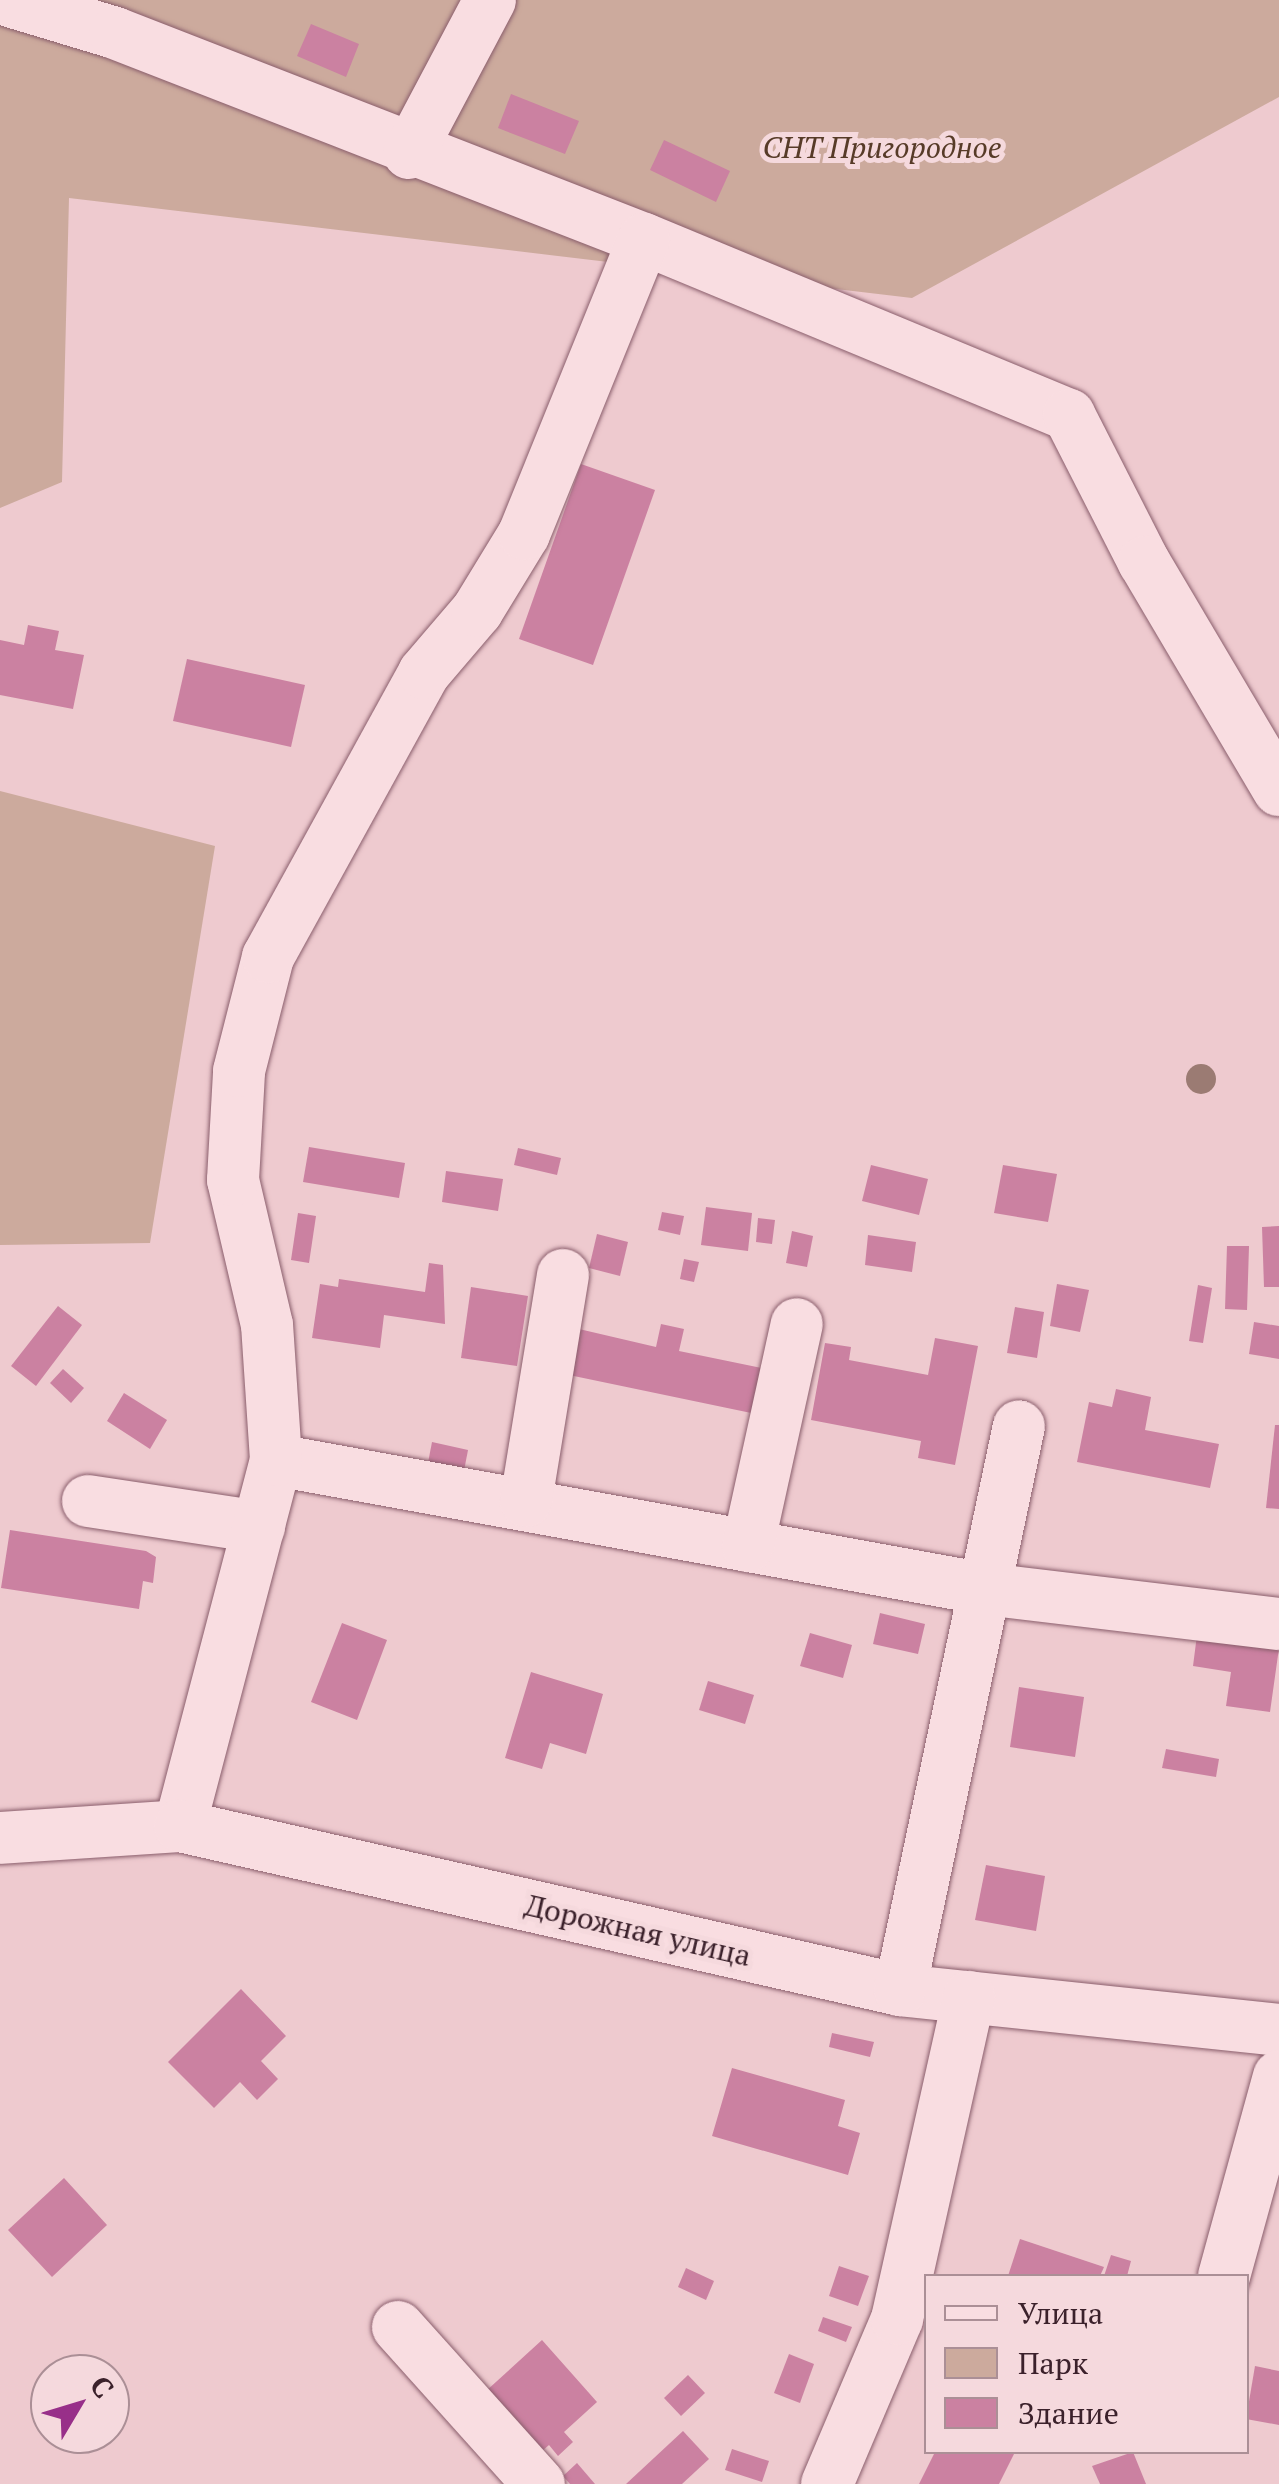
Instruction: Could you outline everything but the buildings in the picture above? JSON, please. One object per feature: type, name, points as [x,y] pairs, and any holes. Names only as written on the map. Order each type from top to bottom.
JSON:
[{"type":"street","points":[[6,0],[124,16],[410,153],[644,239],[1069,415],[1144,562],[1279,790]]},
{"type":"street","points":[[410,153],[490,0]]},
{"type":"street","points":[[180,1826],[276,1460],[267,1325],[233,1180],[239,1070],[268,958],[424,673],[477,610],[524,534],[644,239]]},
{"type":"street","points":[[526,1501],[564,1275]]},
{"type":"street","points":[[748,1546],[797,1324]]},
{"type":"street","points":[[900,1990],[1019,1426]]},
{"type":"street","points":[[276,1460],[526,1501],[985,1589],[1279,1624]]},
{"type":"street","points":[[88,1501],[259,1527]]},
{"type":"street","name":"Дорожная улица","points":[[0,1838],[180,1826],[900,1990],[1279,2030]]},
{"type":"street","points":[[827,2484],[897,2319],[969,1997]]},
{"type":"street","points":[[1225,2274],[1279,2076]]},
{"type":"street","points":[[398,2327],[540,2484]]},
{"type":"green space","name":"СНТ Пригородное","points":[[0,0],[1279,0],[1279,97],[912,298],[69,198],[62,482],[0,508]]},
{"type":"green space","points":[[0,791],[215,846],[150,1243],[0,1245]]}]
